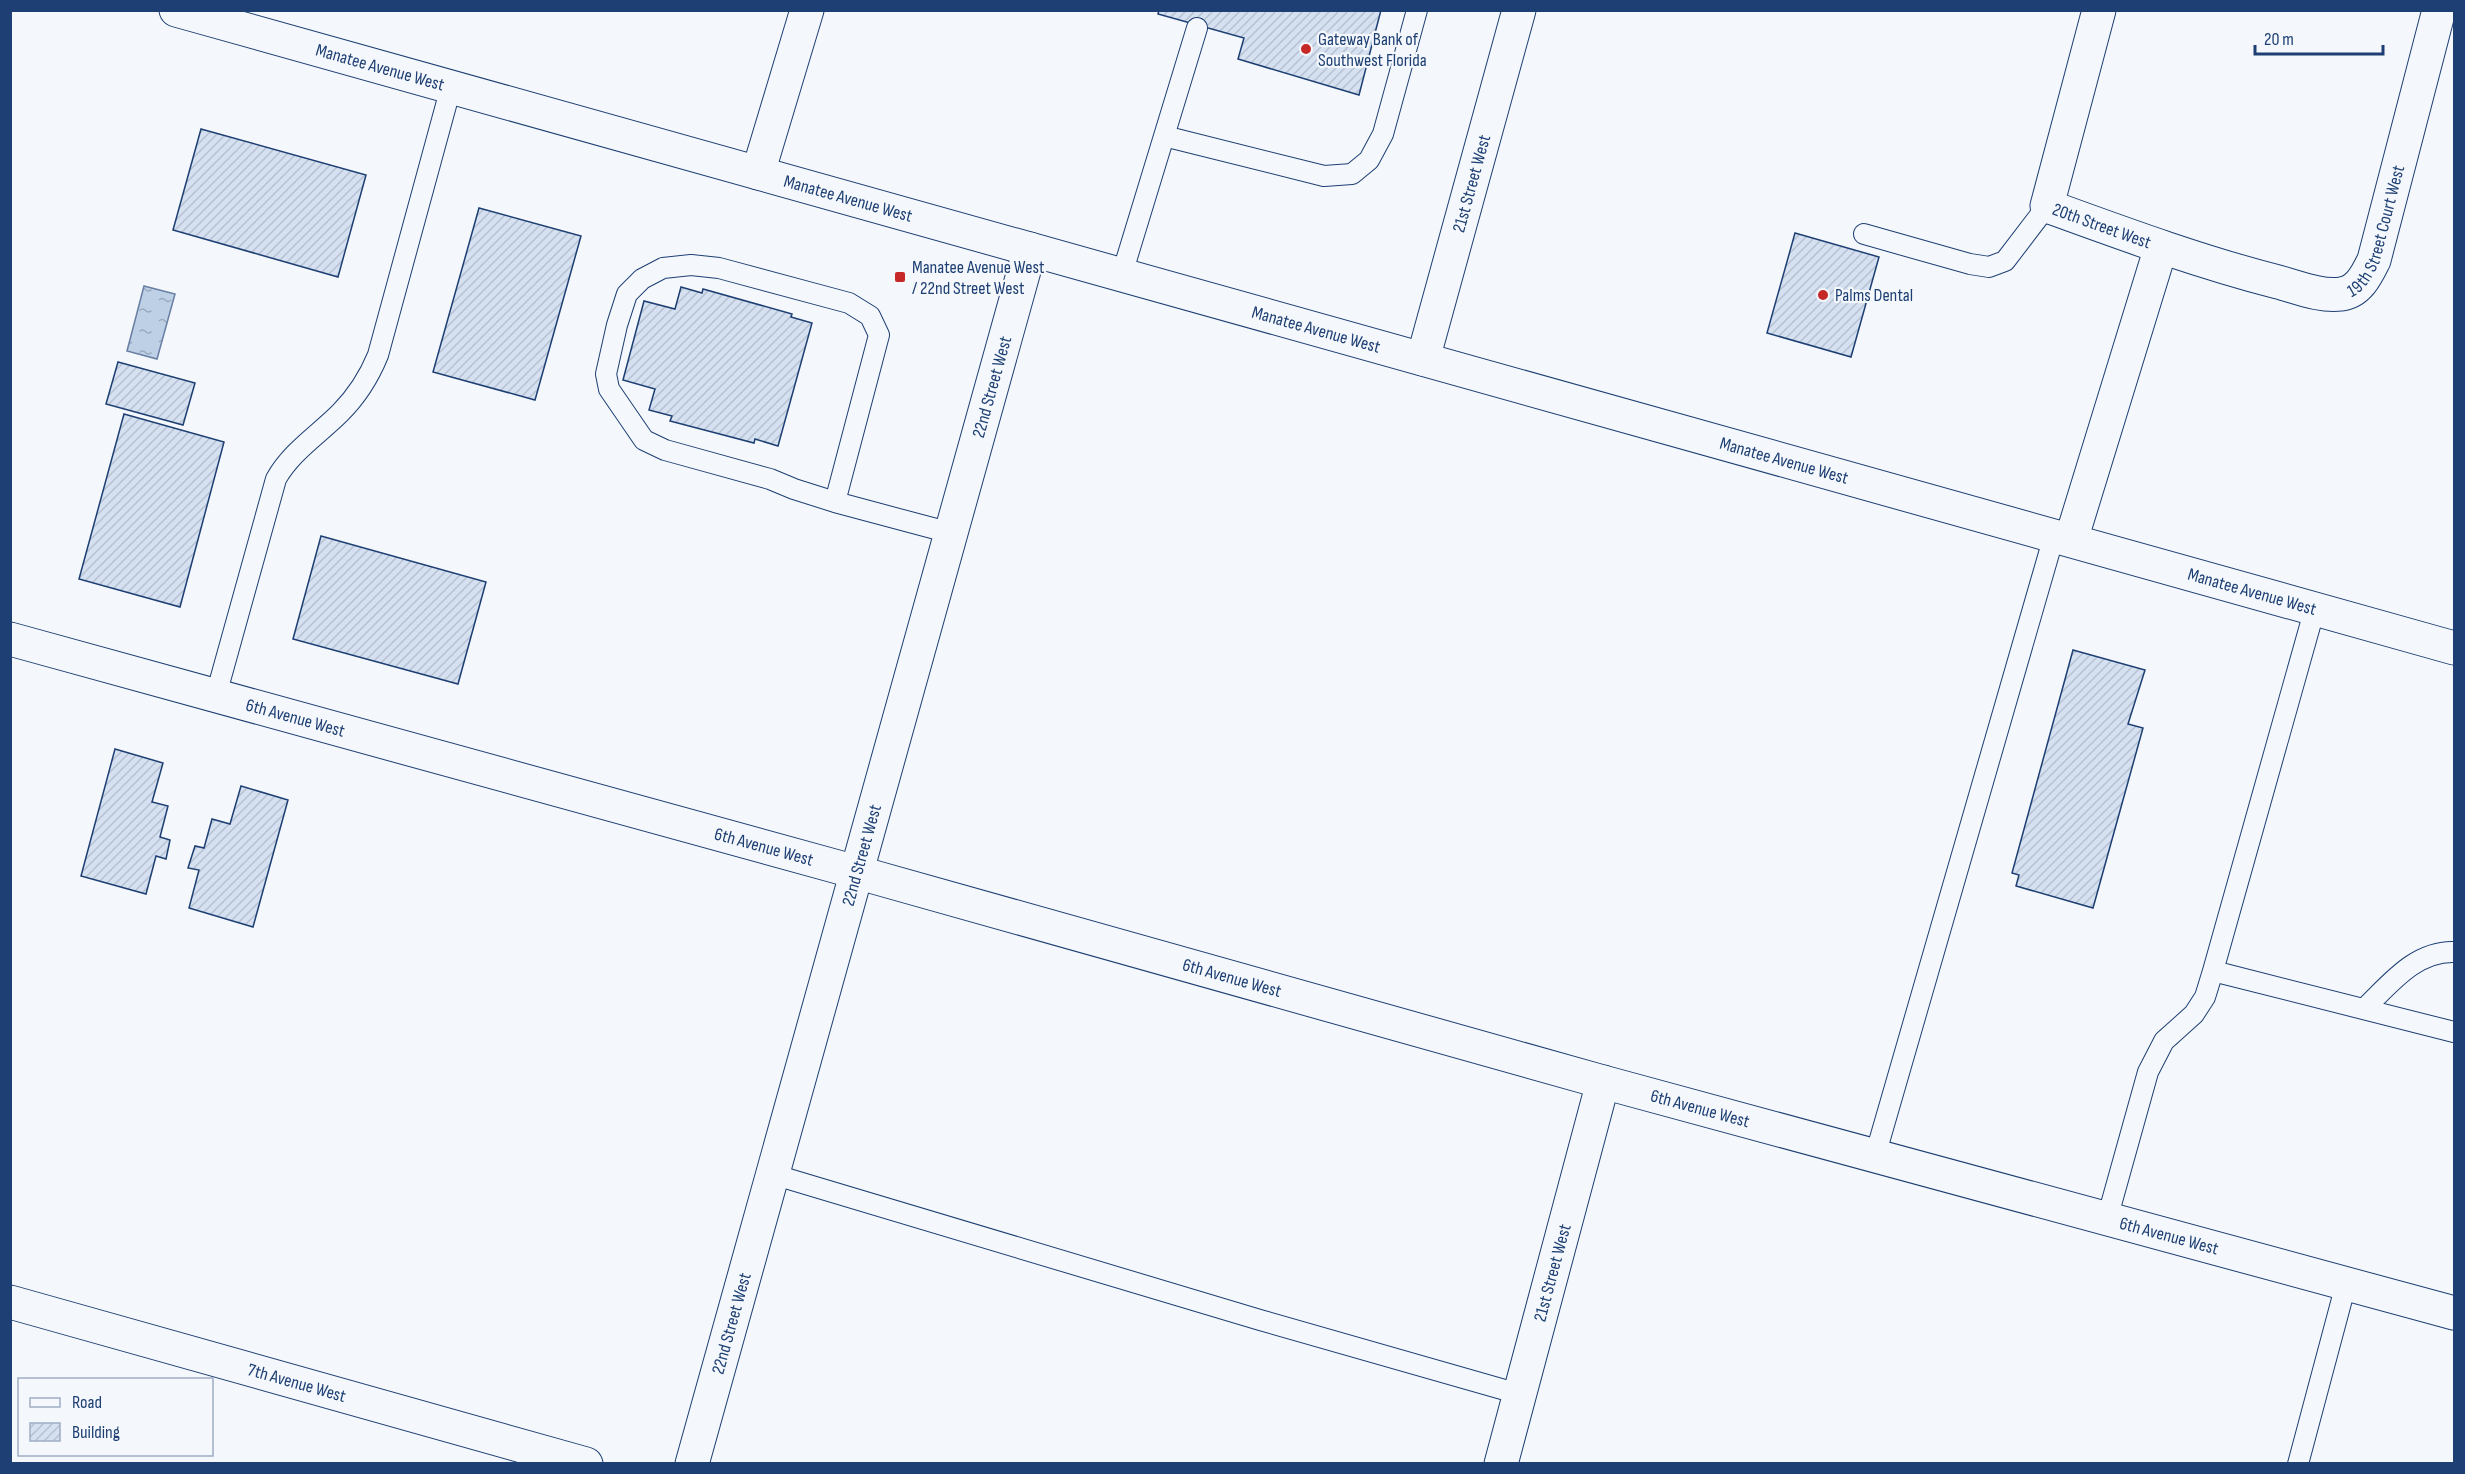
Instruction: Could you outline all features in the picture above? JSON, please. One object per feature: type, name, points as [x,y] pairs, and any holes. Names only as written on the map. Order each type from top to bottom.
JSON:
[{"type":"street","name":"Manatee Avenue West","points":[[176,10],[250,20],[451,87],[2454,648]]},
{"type":"street","points":[[758,173],[807,10]]},
{"type":"street","name":"21st Street West","points":[[1423,358],[1519,10]]},
{"type":"street","name":"20th Street West","points":[[2063,538],[2161,247],[2048,206],[2099,10]]},
{"type":"street","name":"19th Street Court West","points":[[2161,247],[2238,272],[2318,292],[2342,294],[2364,281],[2374,260],[2439,10]]},
{"type":"street","name":"22nd Street West","points":[[692,1464],[1030,249]]},
{"type":"street","name":"6th Avenue West","points":[[10,639],[856,872],[1603,1082],[2454,1313]]},
{"type":"street","name":"21st Street West","points":[[1501,1464],[1603,1082]]},
{"type":"street","name":"7th Avenue West","points":[[10,1302],[586,1464]]},
{"type":"lane","points":[[1164,136],[1324,176],[1352,174],[1369,160],[1383,134],[1417,10]]},
{"type":"lane","points":[[1122,274],[1197,28]]},
{"type":"lane","points":[[216,696],[276,479],[286,461],[342,411],[366,383],[378,356],[451,87]]},
{"type":"lane","points":[[1864,234],[1970,264],[1989,267],[2005,261],[2048,206]]},
{"type":"lane","points":[[835,502],[879,335],[870,316],[849,303],[719,268],[691,265],[663,268],[642,279],[627,294],[617,325],[606,374],[609,390],[644,440],[664,450],[770,478],[794,489],[835,502],[951,533]]},
{"type":"lane","points":[[1875,1156],[2063,538]]},
{"type":"lane","points":[[2107,1219],[2148,1072],[2164,1041],[2194,1014],[2205,997],[2315,608]]},
{"type":"lane","points":[[2364,1009],[2408,966],[2447,952],[2454,952]]},
{"type":"lane","points":[[2213,970],[2454,1032]]},
{"type":"lane","points":[[772,1174],[1260,1320],[1519,1394]]},
{"type":"lane","points":[[2298,1464],[2346,1284]]},
{"type":"water","points":[[144,286],[175,294],[157,359],[127,351]]},
{"type":"building","name":"Gateway Bank of Southwest Florida","points":[[1159,10],[1381,10],[1359,95],[1238,59],[1244,38],[1158,14]]},
{"type":"building","points":[[201,129],[366,175],[338,277],[173,230]]},
{"type":"building","points":[[479,208],[581,236],[535,400],[433,372]]},
{"type":"building","name":"Palms Dental","points":[[1795,233],[1879,257],[1851,357],[1767,333]]},
{"type":"building","points":[[681,287],[702,293],[703,289],[792,314],[791,317],[812,323],[778,446],[755,439],[754,443],[670,421],[672,416],[649,410],[655,389],[623,380],[644,301],[675,309]]},
{"type":"building","points":[[118,362],[195,383],[183,425],[106,404]]},
{"type":"building","points":[[124,414],[224,442],[180,607],[79,579]]},
{"type":"building","points":[[321,536],[486,582],[458,684],[293,639]]},
{"type":"building","points":[[2073,650],[2145,670],[2128,724],[2143,728],[2093,908],[2016,886],[2019,875],[2012,873]]},
{"type":"building","points":[[115,749],[163,763],[152,802],[168,806],[160,837],[170,840],[166,859],[156,856],[146,894],[81,876]]},
{"type":"building","points":[[241,786],[288,800],[253,927],[189,908],[199,870],[188,868],[195,846],[204,848],[212,819],[230,824]]},
{"type":"place","name":"Gateway Bank of Southwest Florida","points":[[1306,49]]},
{"type":"place","name":"Manatee Avenue West / 22nd Street West","points":[[900,277]]},
{"type":"place","name":"Palms Dental","points":[[1823,295]]}]
